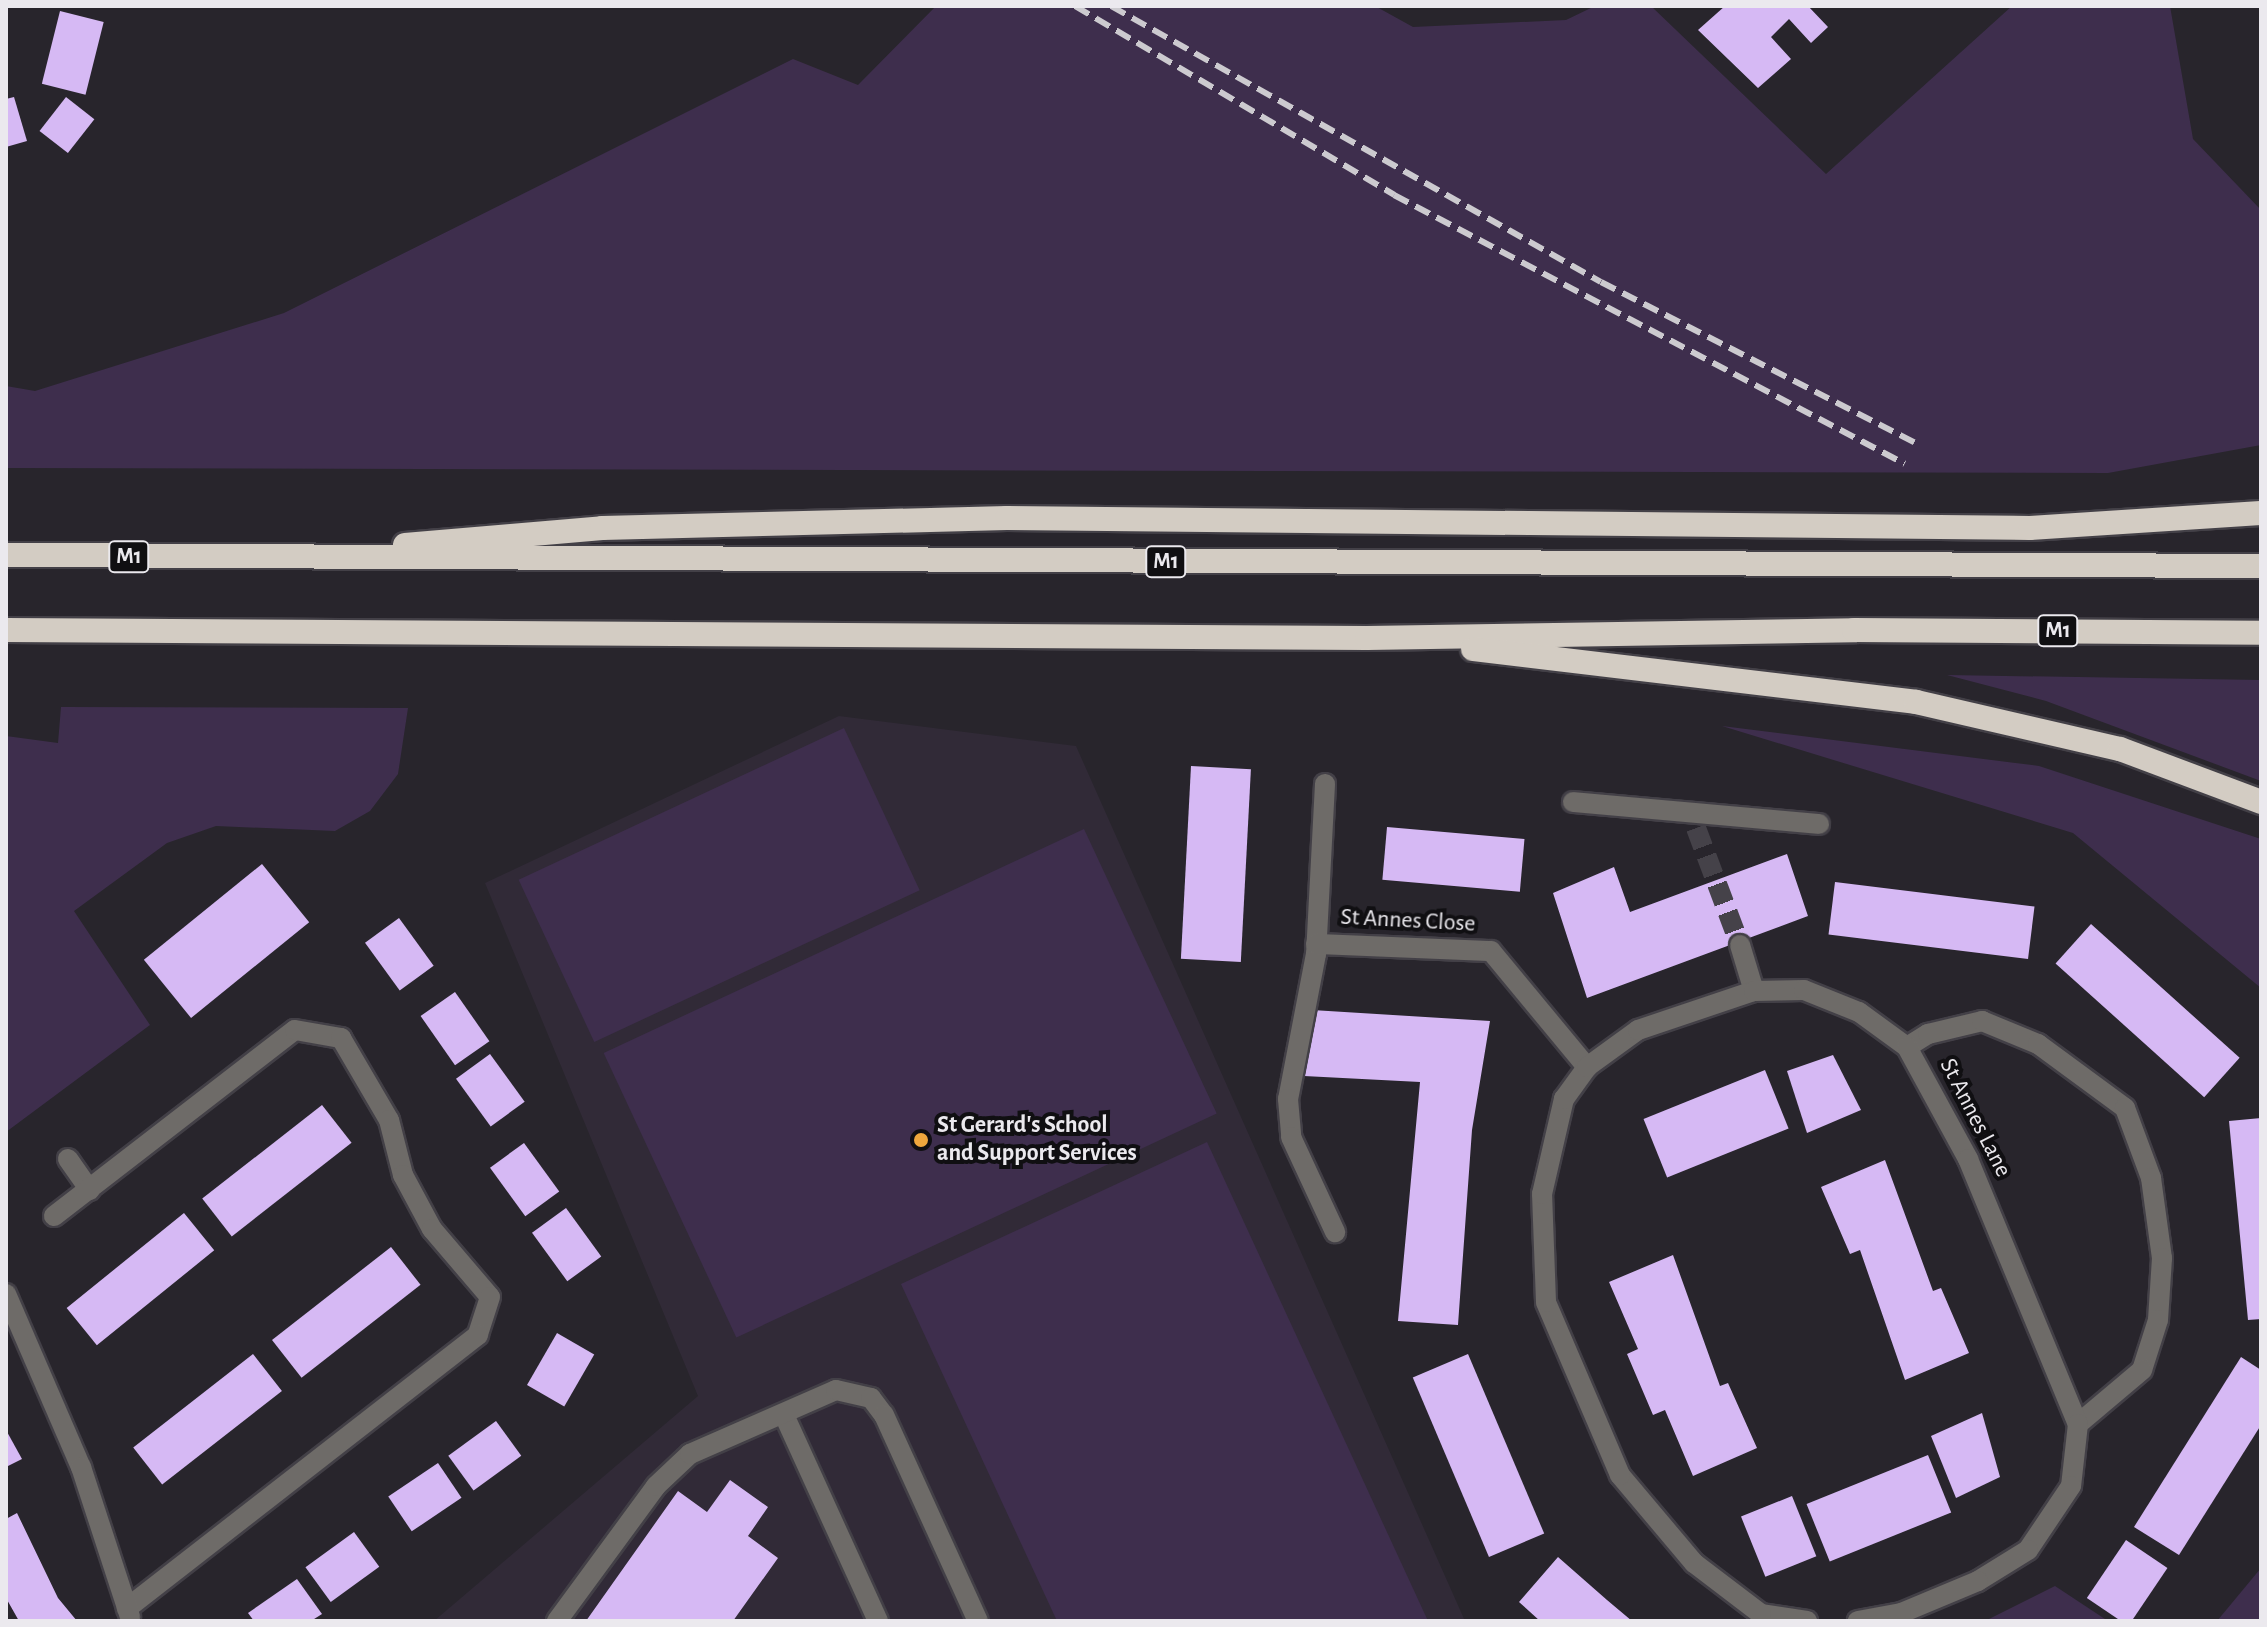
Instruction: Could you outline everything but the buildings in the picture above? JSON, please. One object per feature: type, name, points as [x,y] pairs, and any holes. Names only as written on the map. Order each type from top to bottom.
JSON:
[{"type":"highway","points":[[251,558],[602,528],[1007,518],[2030,528],[2261,513]]},
{"type":"highway","name":"M1","points":[[6,555],[2261,566]]},
{"type":"highway","name":"M1","points":[[6,630],[1367,638],[1854,630],[2261,633]]},
{"type":"highway","points":[[1367,638],[1916,702],[2120,749],[2261,802]]},
{"type":"street","points":[[1325,784],[1316,944],[1288,1099],[1291,1137],[1335,1232]]},
{"type":"street","points":[[1573,802],[1686,807],[1819,824]]},
{"type":"street","points":[[1686,807],[1696,828]]},
{"type":"street","name":"St Annes Close","points":[[1316,944],[1491,951],[1587,1067]]},
{"type":"street","points":[[1740,945],[1754,991]]},
{"type":"street","name":"St Annes Lane","points":[[1805,1621],[1761,1614],[1694,1563],[1620,1475],[1572,1369],[1546,1302],[1542,1194],[1564,1099],[1587,1067],[1638,1030],[1754,991],[1804,990],[1859,1012],[1907,1047],[1968,1159],[2078,1424],[2071,1486],[2028,1550],[1928,1601],[1858,1621]]},
{"type":"street","points":[[1907,1047],[1928,1034],[1982,1021],[2038,1044],[2125,1108],[2151,1178],[2162,1258],[2158,1320],[2142,1370],[2078,1424]]},
{"type":"street","points":[[6,1294],[81,1467],[129,1614],[478,1335],[490,1297],[432,1229],[403,1175],[389,1120],[341,1038],[295,1030],[54,1216]]},
{"type":"street","points":[[68,1159],[90,1190]]},
{"type":"street","points":[[557,1621],[656,1486],[690,1454],[785,1417],[836,1390],[871,1398],[978,1621]]},
{"type":"street","points":[[785,1417],[878,1621]]},
{"type":"street","points":[[1928,1601],[1937,1621]]},
{"type":"shaded area","points":[[936,6],[1375,6],[1413,27],[1566,20],[1595,6],[1651,6],[1826,174],[2012,6],[2170,6],[2193,139],[2261,210],[2261,445],[2108,473],[6,468],[6,386],[35,391],[284,313],[793,59],[858,85]]},
{"type":"shaded area","points":[[1947,675],[2261,680],[2261,781],[2046,701]]},
{"type":"shaded area","points":[[61,707],[408,708],[398,774],[370,811],[335,831],[216,826],[167,843],[74,911],[150,1025],[6,1132],[6,736],[58,743]]},
{"type":"shaded area","name":"St Gerard's School and Support Services","points":[[839,716],[1076,746],[1465,1621],[434,1621],[698,1396],[485,883]]},
{"type":"shaded area","points":[[1722,726],[2039,766],[2261,839],[2261,988],[2073,833]]},
{"type":"shaded area","points":[[844,728],[920,890],[594,1042],[519,880]]},
{"type":"shaded area","points":[[1084,829],[1217,1114],[736,1338],[604,1053]]},
{"type":"shaded area","points":[[1207,1142],[1428,1621],[1057,1621],[901,1284]]},
{"type":"shaded area","points":[[2261,1568],[2261,1621],[2217,1621]]},
{"type":"shaded area","points":[[2055,1586],[2108,1621],[1986,1621],[1987,1620]]},
{"type":"tunnel","points":[[1696,828],[1740,945]]},
{"type":"railway","points":[[1075,6],[1394,195],[1905,464]]},
{"type":"railway","points":[[1111,6],[1601,282],[1914,442]]},
{"type":"place","name":"St Gerard's School and Support Services","points":[[921,1140]]}]
